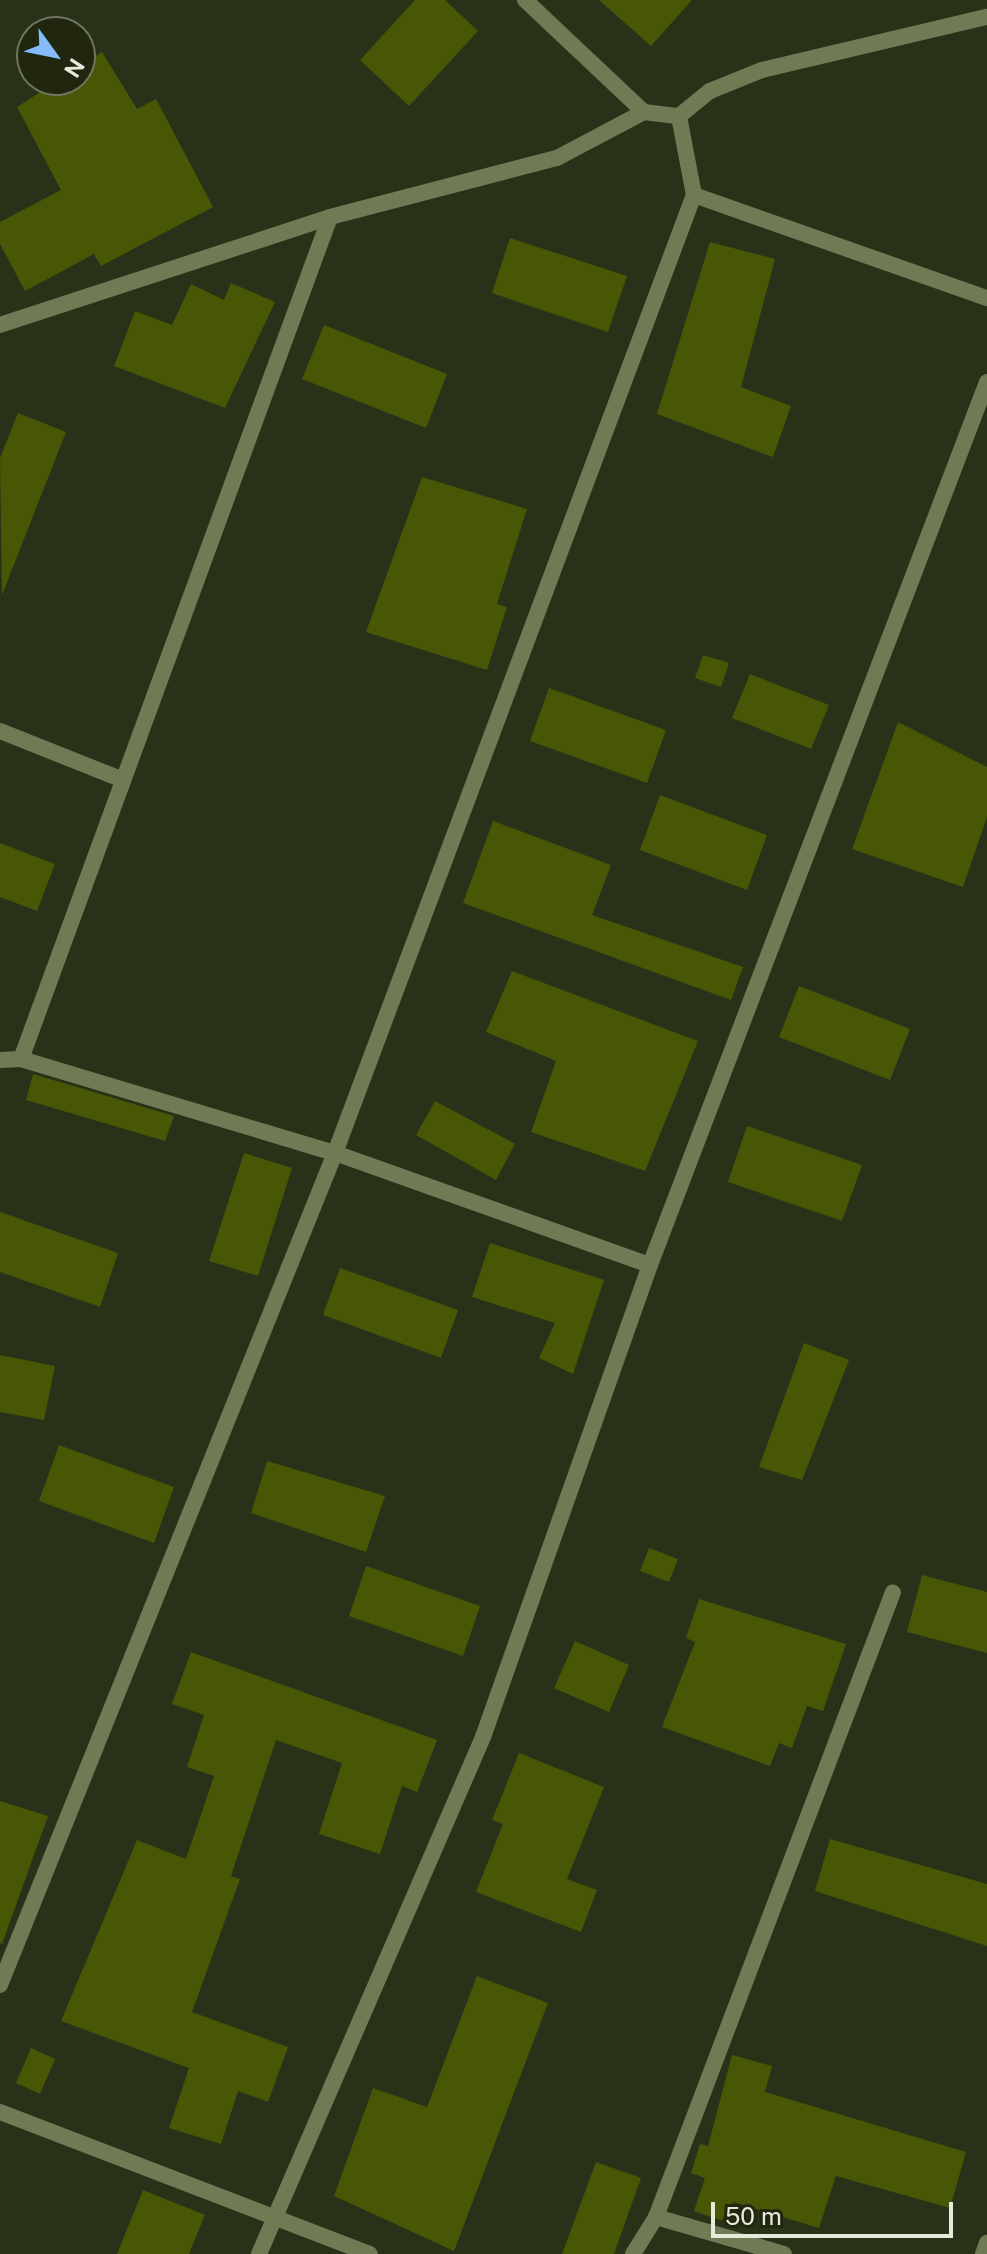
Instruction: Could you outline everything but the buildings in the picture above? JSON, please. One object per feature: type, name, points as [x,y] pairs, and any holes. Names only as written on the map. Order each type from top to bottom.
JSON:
[{"type":"street","points":[[525,0],[644,112]]},
{"type":"street","points":[[0,325],[330,217],[557,158],[644,112],[679,116],[710,91],[762,70],[987,17]]},
{"type":"street","points":[[0,1985],[335,1153],[694,195],[679,116]]},
{"type":"street","points":[[694,195],[987,298]]},
{"type":"street","points":[[21,1059],[330,217]]},
{"type":"street","points":[[259,2254],[277,2221],[483,1737],[650,1265],[987,382]]},
{"type":"street","points":[[0,731],[123,780]]},
{"type":"street","points":[[0,1060],[21,1059],[335,1153],[650,1265]]},
{"type":"street","points":[[633,2254],[656,2217],[893,1592]]},
{"type":"street","points":[[0,2112],[277,2221],[370,2254]]},
{"type":"street","points":[[656,2217],[784,2254]]},
{"type":"street","points":[[983,2254],[987,2243]]}]
